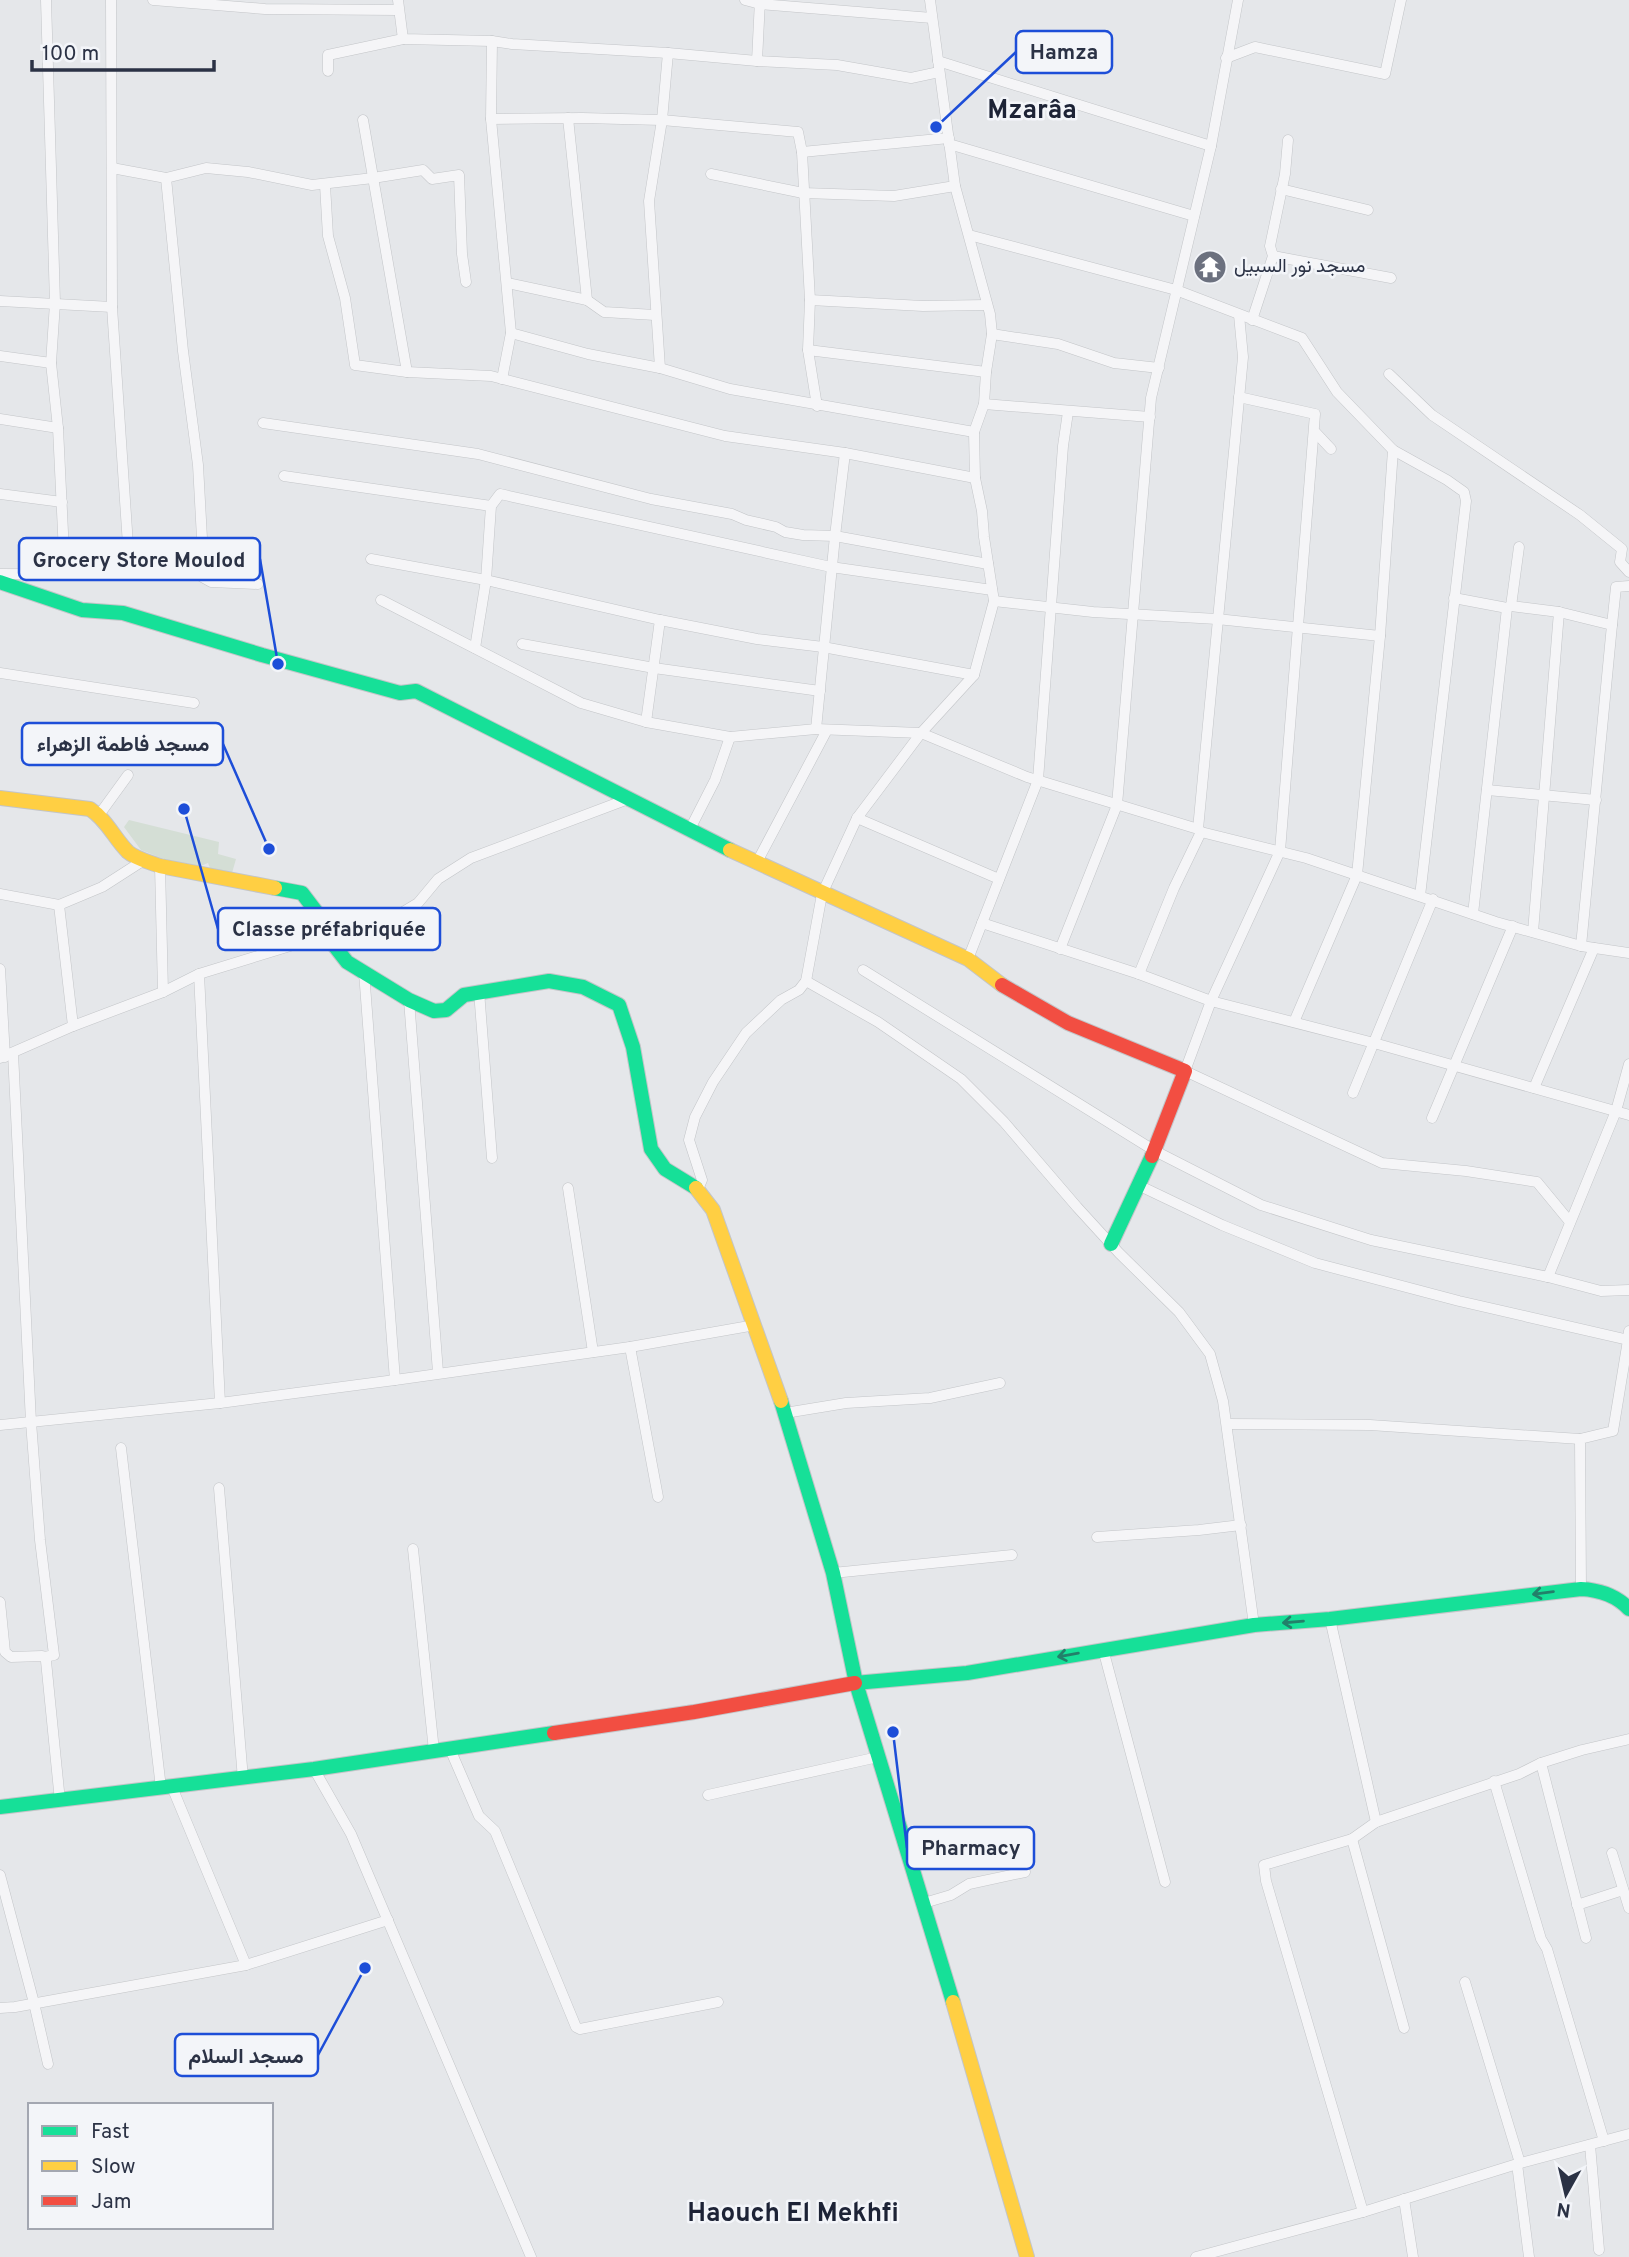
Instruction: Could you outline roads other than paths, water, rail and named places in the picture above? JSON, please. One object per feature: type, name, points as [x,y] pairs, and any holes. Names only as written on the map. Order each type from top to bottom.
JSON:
[{"type":"street","points":[[46,0],[55,303],[51,363],[58,428],[65,573]]},
{"type":"street","points":[[111,0],[113,307],[130,575]]},
{"type":"street","points":[[153,0],[265,9],[398,5],[403,39]]},
{"type":"street","points":[[746,0],[932,18]]},
{"type":"street","points":[[698,1189],[702,1180],[689,1140],[695,1117],[713,1082],[746,1033],[781,999],[799,990],[806,981],[821,894],[857,818],[921,733],[974,675],[993,596],[975,478],[974,432],[984,404],[992,334],[990,314],[955,186],[930,0]]},
{"type":"street","points":[[1060,949],[1118,805],[1151,398],[1211,146],[1238,0]]},
{"type":"street","points":[[1226,58],[1255,47],[1385,74],[1401,0]]},
{"type":"street","points":[[757,61],[760,2]]},
{"type":"street","points":[[328,71],[328,55],[403,39],[492,41],[668,52],[757,61],[837,65],[911,78],[939,72]]},
{"type":"street","points":[[492,41],[491,119],[510,333],[502,379]]},
{"type":"street","points":[[660,368],[649,201],[662,120],[668,52]]},
{"type":"street","points":[[938,61],[1211,146]]},
{"type":"street","points":[[568,118],[587,300]]},
{"type":"street","points":[[491,119],[662,120],[798,132],[815,150]]},
{"type":"street","points":[[363,120],[407,372]]},
{"type":"street","points":[[798,132],[802,152],[810,300],[808,350],[817,405]]},
{"type":"street","points":[[1252,320],[1273,256],[1270,246],[1282,188],[1288,140]]},
{"type":"street","points":[[802,152],[949,141],[1194,216]]},
{"type":"street","points":[[113,168],[166,178],[206,168],[248,172],[312,185],[423,170],[432,179],[459,175],[462,254],[466,282]]},
{"type":"street","points":[[711,174],[803,193],[894,196],[955,186]]},
{"type":"street","points":[[166,178],[183,351],[198,465],[204,572],[202,577]]},
{"type":"street","points":[[325,185],[328,236],[345,298],[355,365],[407,372],[491,376],[725,436],[845,453],[975,478]]},
{"type":"street","points":[[1282,188],[1368,210]]},
{"type":"street","points":[[969,235],[1176,290],[1302,338],[1337,392],[1393,450],[1464,492],[1466,501],[1420,896]]},
{"type":"street","points":[[1273,256],[1391,278]]},
{"type":"street","points":[[507,284],[587,300],[604,312],[655,315]]},
{"type":"street","points":[[810,300],[923,306],[986,305]]},
{"type":"street","points":[[0,301],[113,307]]},
{"type":"street","points":[[1139,974],[1199,831],[1243,358],[1239,315]]},
{"type":"street","points":[[510,333],[588,354],[660,368],[730,389],[974,432]]},
{"type":"street","points":[[992,334],[1058,344],[1114,363],[1159,368]]},
{"type":"street","points":[[808,350],[986,372]]},
{"type":"street","points":[[0,356],[51,363]]},
{"type":"street","points":[[1389,374],[1432,415],[1580,515],[1622,548],[1620,562],[1629,572]]},
{"type":"street","points":[[1111,1244],[1155,1151],[1211,1002],[1280,851],[1315,414],[1239,397]]},
{"type":"street","points":[[984,404],[1150,417]]},
{"type":"street","points":[[968,959],[1038,780],[1063,446],[1068,412]]},
{"type":"street","points":[[0,419],[58,428]]},
{"type":"street","points":[[263,423],[478,454],[651,499],[732,514],[785,532],[835,536],[988,564]]},
{"type":"street","points":[[1315,432],[1331,449]]},
{"type":"street","points":[[1294,1023],[1357,875],[1380,636],[1393,450]]},
{"type":"street","points":[[757,863],[822,729],[820,691],[823,647],[845,453]]},
{"type":"street","points":[[284,476],[491,506]]},
{"type":"street","points":[[0,494],[62,502]]},
{"type":"street","points":[[475,648],[486,580],[491,506],[500,494],[831,567],[1051,609],[1217,619],[1380,636]]},
{"type":"street","points":[[1473,914],[1509,607],[1519,547]]},
{"type":"street","points":[[371,559],[486,580],[757,639],[823,647],[974,675]]},
{"type":"street","points":[[0,574],[202,577],[211,582],[258,584]]},
{"type":"street","points":[[0,582],[82,610],[123,613],[400,693],[416,691],[689,831],[821,894],[968,959],[996,982],[1068,1023],[1185,1071],[1382,1163],[1466,1171],[1537,1182],[1570,1222]]},
{"type":"street","points":[[1581,946],[1616,587],[1629,586]]},
{"type":"street","points":[[1454,598],[1559,612],[1612,625]]},
{"type":"street","points":[[381,600],[581,703],[646,722],[730,737],[822,729],[921,733],[1038,780],[1199,831],[1280,851],[1581,946],[1629,953]]},
{"type":"street","points":[[1533,932],[1559,612]]},
{"type":"street","points":[[646,722],[660,620]]},
{"type":"street","points":[[522,644],[654,668],[820,691]]},
{"type":"street","points":[[0,673],[194,703]]},
{"type":"street","points":[[689,831],[715,780],[730,737]]},
{"type":"street","points":[[99,815],[128,775]]},
{"type":"street","points":[[1487,790],[1595,800]]},
{"type":"street","points":[[0,798],[90,809],[99,815],[130,854],[160,866],[302,893],[347,961],[409,1000],[434,1011],[446,1010],[464,995],[479,991],[549,981],[583,987],[619,1005],[633,1047],[651,1149],[657,1164],[671,1175],[698,1189],[713,1210],[785,1413],[833,1573],[856,1683],[1027,2257]]},
{"type":"street","points":[[6,1056],[74,1026],[163,992],[199,974],[330,939],[398,915],[418,903],[438,879],[471,858],[628,799]]},
{"type":"street","points":[[857,818],[999,879]]},
{"type":"street","points":[[0,894],[59,905],[102,887],[144,860]]},
{"type":"street","points":[[160,866],[163,992]]},
{"type":"street","points":[[1353,1093],[1433,899]]},
{"type":"street","points":[[59,905],[74,1026]]},
{"type":"street","points":[[982,923],[1139,974],[1211,1002],[1374,1043],[1629,1115]]},
{"type":"street","points":[[1432,1118],[1513,926]]},
{"type":"street","points":[[1534,1088],[1594,948]]},
{"type":"street","points":[[0,969],[40,1540],[54,1655],[8,1655],[5,1652],[0,1602]]},
{"type":"street","points":[[863,970],[1155,1151],[1261,1205],[1371,1240],[1548,1277],[1601,1291],[1629,1290]]},
{"type":"street","points":[[365,972],[395,1380]]},
{"type":"street","points":[[199,974],[220,1403]]},
{"type":"street","points":[[806,981],[878,1022],[961,1079],[1004,1122],[1111,1244],[1180,1312],[1210,1353],[1227,1424],[1255,1625]]},
{"type":"street","points":[[479,991],[492,1158]]},
{"type":"street","points":[[409,1000],[438,1372]]},
{"type":"street","points":[[1548,1277],[1616,1111],[1629,1065]]},
{"type":"street","points":[[1138,1185],[1222,1225],[1315,1263],[1459,1301],[1628,1335],[1614,1427],[1611,1432],[1580,1439],[1370,1425],[1227,1424]]},
{"type":"street","points":[[568,1188],[593,1352]]},
{"type":"street","points":[[0,1425],[220,1403],[395,1380],[630,1347],[755,1325]]},
{"type":"street","points":[[630,1347],[658,1497]]},
{"type":"street","points":[[785,1413],[846,1403],[930,1398],[1000,1383]]},
{"type":"street","points":[[1616,1413],[1629,1413]]},
{"type":"street","points":[[1580,1439],[1581,1589]]},
{"type":"street","points":[[121,1448],[167,1787],[246,1965]]},
{"type":"street","points":[[219,1488],[243,1779]]},
{"type":"street","points":[[1097,1537],[1241,1525]]},
{"type":"street","points":[[413,1549],[434,1751]]},
{"type":"street","points":[[833,1573],[1012,1555]]},
{"type":"street","points":[[0,1807],[314,1769],[694,1712],[856,1683],[967,1673],[1255,1625],[1330,1619],[1581,1589],[1600,1590],[1629,1609]]},
{"type":"street","points":[[1330,1619],[1376,1822]]},
{"type":"street","points":[[1103,1649],[1165,1882]]},
{"type":"street","points":[[45,1657],[60,1801]]},
{"type":"street","points":[[1363,2212],[1266,1881],[1264,1865],[1352,1839],[1376,1822],[1519,1774],[1541,1763],[1629,1739]]},
{"type":"street","points":[[450,1749],[479,1816],[495,1831],[576,2027],[580,2029],[718,2002]]},
{"type":"street","points":[[708,1795],[878,1757]]},
{"type":"street","points":[[1541,1763],[1586,1938]]},
{"type":"street","points":[[314,1769],[351,1834],[531,2257]]},
{"type":"street","points":[[1494,1781],[1541,1939],[1548,1949],[1604,2141]]},
{"type":"street","points":[[1352,1839],[1404,2028]]},
{"type":"street","points":[[1612,1853],[1629,1908]]},
{"type":"street","points":[[923,1903],[951,1895],[969,1884],[1025,1872]]},
{"type":"street","points":[[0,1875],[48,2064]]},
{"type":"street","points":[[1577,1905],[1623,1890]]},
{"type":"street","points":[[0,2008],[246,1965],[388,1920]]},
{"type":"street","points":[[1465,1982],[1518,2164],[1529,2257]]},
{"type":"street","points":[[1196,2257],[1363,2212],[1518,2164],[1629,2134]]},
{"type":"street","points":[[1590,2145],[1599,2250]]},
{"type":"street","points":[[1404,2199],[1413,2257]]},
{"type":"place","name":"Hamza","points":[[936,127]]},
{"type":"place","name":"مسجد نور السبيل","points":[[1210,267]]},
{"type":"place","name":"Grocery Store Moulod","points":[[278,664]]},
{"type":"place","name":"Classe préfabriquée","points":[[184,809]]},
{"type":"place","name":"مسجد فاطمة الزهراء","points":[[269,849]]},
{"type":"place","name":"Pharmacy","points":[[893,1732]]},
{"type":"place","name":"مسجد السلام","points":[[365,1968]]},
{"type":"district","name":"Mzarâa","points":[[1032,111]]},
{"type":"district","name":"Haouch El Mekhfi","points":[[793,2214]]}]
